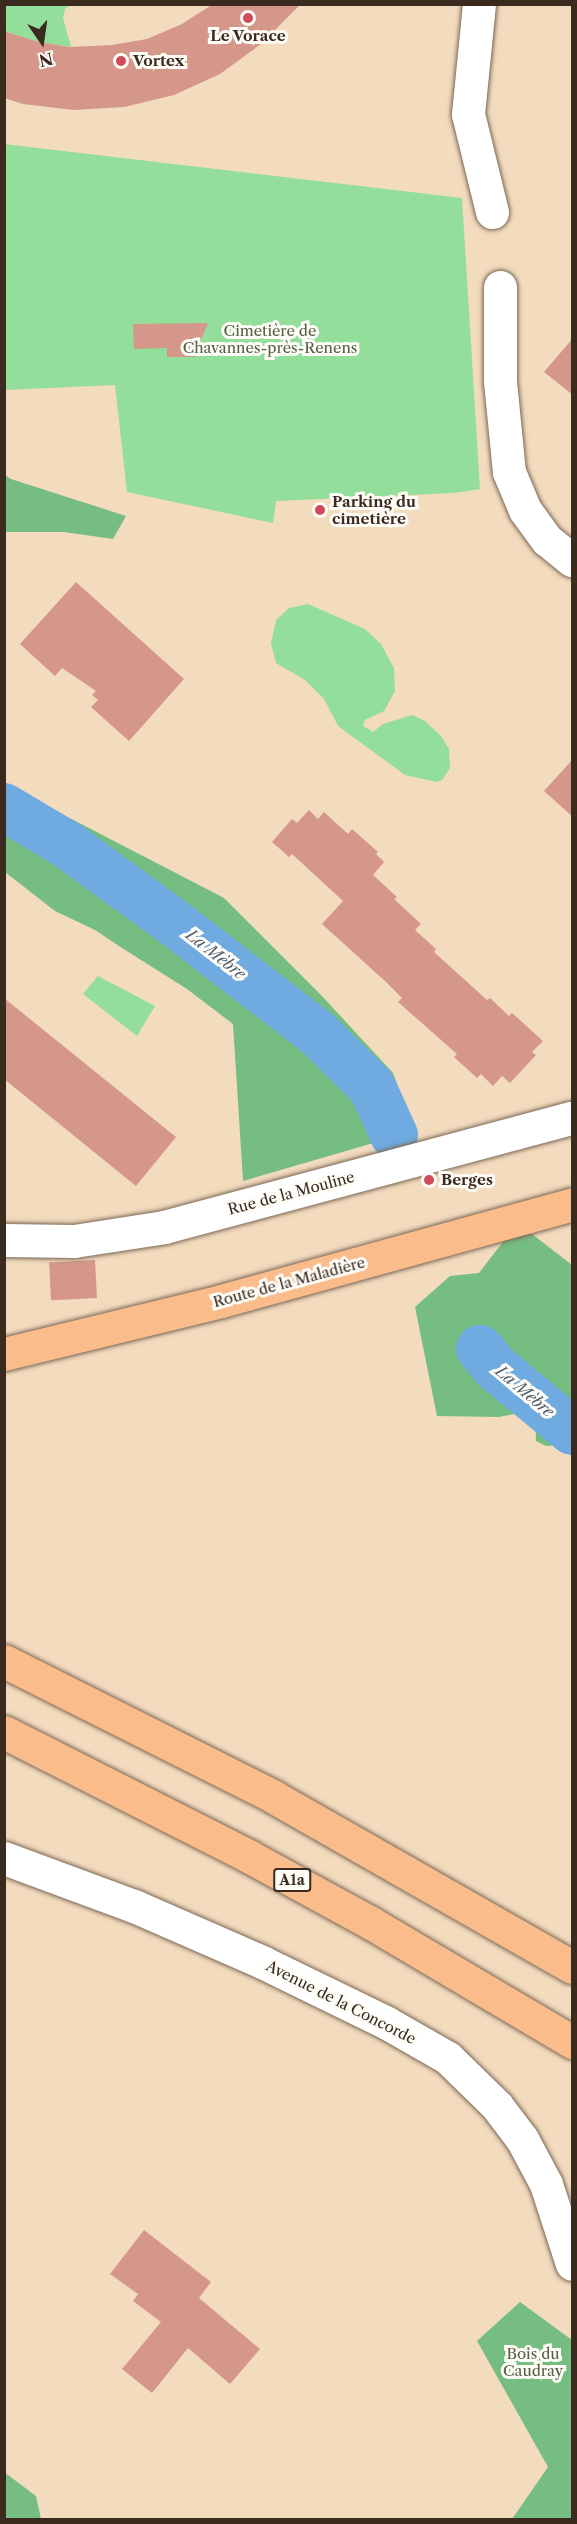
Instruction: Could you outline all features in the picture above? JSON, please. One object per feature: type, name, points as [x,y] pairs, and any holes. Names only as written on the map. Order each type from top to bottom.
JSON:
[{"type":"main road","name":"Route de la Maladière","points":[[4,1354],[221,1301],[573,1204]]},
{"type":"main road","points":[[4,1661],[274,1797],[573,1966]]},
{"type":"main road","name":"A1a","points":[[4,1732],[240,1852],[371,1923],[573,2042]]},
{"type":"street","points":[[479,4],[468,114],[492,212]]},
{"type":"street","points":[[500,287],[501,400],[509,472],[525,510],[547,540],[573,561]]},
{"type":"street","name":"Rue de la Mouline","points":[[4,1239],[74,1241],[164,1227],[573,1118]]},
{"type":"street","name":"Avenue de la Concorde","points":[[4,1858],[134,1906],[262,1962],[387,2023],[448,2058],[497,2106],[522,2139],[546,2184],[573,2264]]},
{"type":"green space","points":[[5,5],[70,5],[65,9],[63,18],[71,47],[39,42],[5,31]]},
{"type":"green space","name":"Cimetière de Chavannes-près-Renens","points":[[4,144],[462,198],[480,489],[454,493],[276,501],[273,523],[127,492],[115,385],[5,390]]},
{"type":"green space","points":[[5,475],[11,479],[126,516],[113,539],[64,532],[5,532]]},
{"type":"green space","points":[[308,604],[365,629],[381,644],[394,668],[395,691],[384,711],[365,720],[363,726],[373,732],[383,724],[412,715],[425,721],[441,736],[449,749],[450,768],[442,780],[436,782],[405,775],[338,726],[324,699],[305,680],[276,663],[271,643],[276,620],[289,608]]},
{"type":"green space","points":[[4,784],[224,898],[322,996],[393,1073],[412,1127],[401,1135],[243,1181],[233,1024],[187,989],[95,930],[55,911],[5,872]]},
{"type":"green space","points":[[98,976],[155,1006],[137,1036],[83,994]]},
{"type":"green space","points":[[509,1234],[532,1234],[572,1265],[572,1456],[561,1445],[546,1446],[536,1441],[535,1410],[499,1417],[437,1416],[415,1307],[450,1276],[479,1273]]},
{"type":"green space","name":"Bois du Caudray","points":[[520,2302],[572,2340],[572,2519],[512,2519],[548,2467],[477,2341]]},
{"type":"green space","points":[[4,2472],[36,2496],[41,2519],[5,2519]]},
{"type":"building","name":"Vortex","points":[[213,4],[301,4],[261,44],[220,74],[174,95],[124,107],[74,110],[23,104],[4,98],[4,31],[39,42],[70,47],[112,45],[147,39],[182,24]]},
{"type":"building","points":[[208,323],[201,340],[195,345],[196,357],[167,357],[167,348],[134,349],[133,324]]},
{"type":"building","points":[[573,338],[573,395],[544,372]]},
{"type":"building","points":[[76,582],[184,679],[129,741],[91,707],[98,700],[92,695],[96,691],[62,668],[55,676],[20,644]]},
{"type":"building","points":[[573,759],[573,817],[544,791]]},
{"type":"building","points":[[309,810],[318,819],[324,812],[348,834],[352,829],[378,852],[376,854],[384,862],[373,875],[421,924],[415,930],[436,949],[434,952],[487,1000],[490,998],[509,1016],[512,1013],[543,1041],[532,1052],[536,1055],[510,1083],[502,1076],[493,1086],[481,1074],[477,1078],[454,1057],[457,1054],[398,1002],[402,998],[386,982],[322,924],[343,901],[292,854],[289,857],[272,842],[292,819],[297,823]]},
{"type":"building","points":[[4,998],[176,1137],[136,1186],[4,1079]]},
{"type":"building","points":[[95,1260],[97,1298],[51,1300],[49,1262]]},
{"type":"building","points":[[144,2230],[211,2282],[199,2298],[260,2349],[230,2384],[188,2348],[152,2393],[122,2369],[161,2322],[133,2301],[138,2294],[110,2274]]},
{"type":"waterway","name":"La Mèbre","points":[[4,807],[66,844],[177,925],[317,1033],[372,1087],[394,1135]]},
{"type":"waterway","name":"La Mèbre","points":[[480,1349],[495,1367],[572,1431]]},
{"type":"place","name":"Le Vorace","points":[[248,18]]},
{"type":"place","name":"Vortex","points":[[121,61]]},
{"type":"place","name":"Parking du cimetière","points":[[320,510]]},
{"type":"place","name":"Berges","points":[[429,1180]]}]
